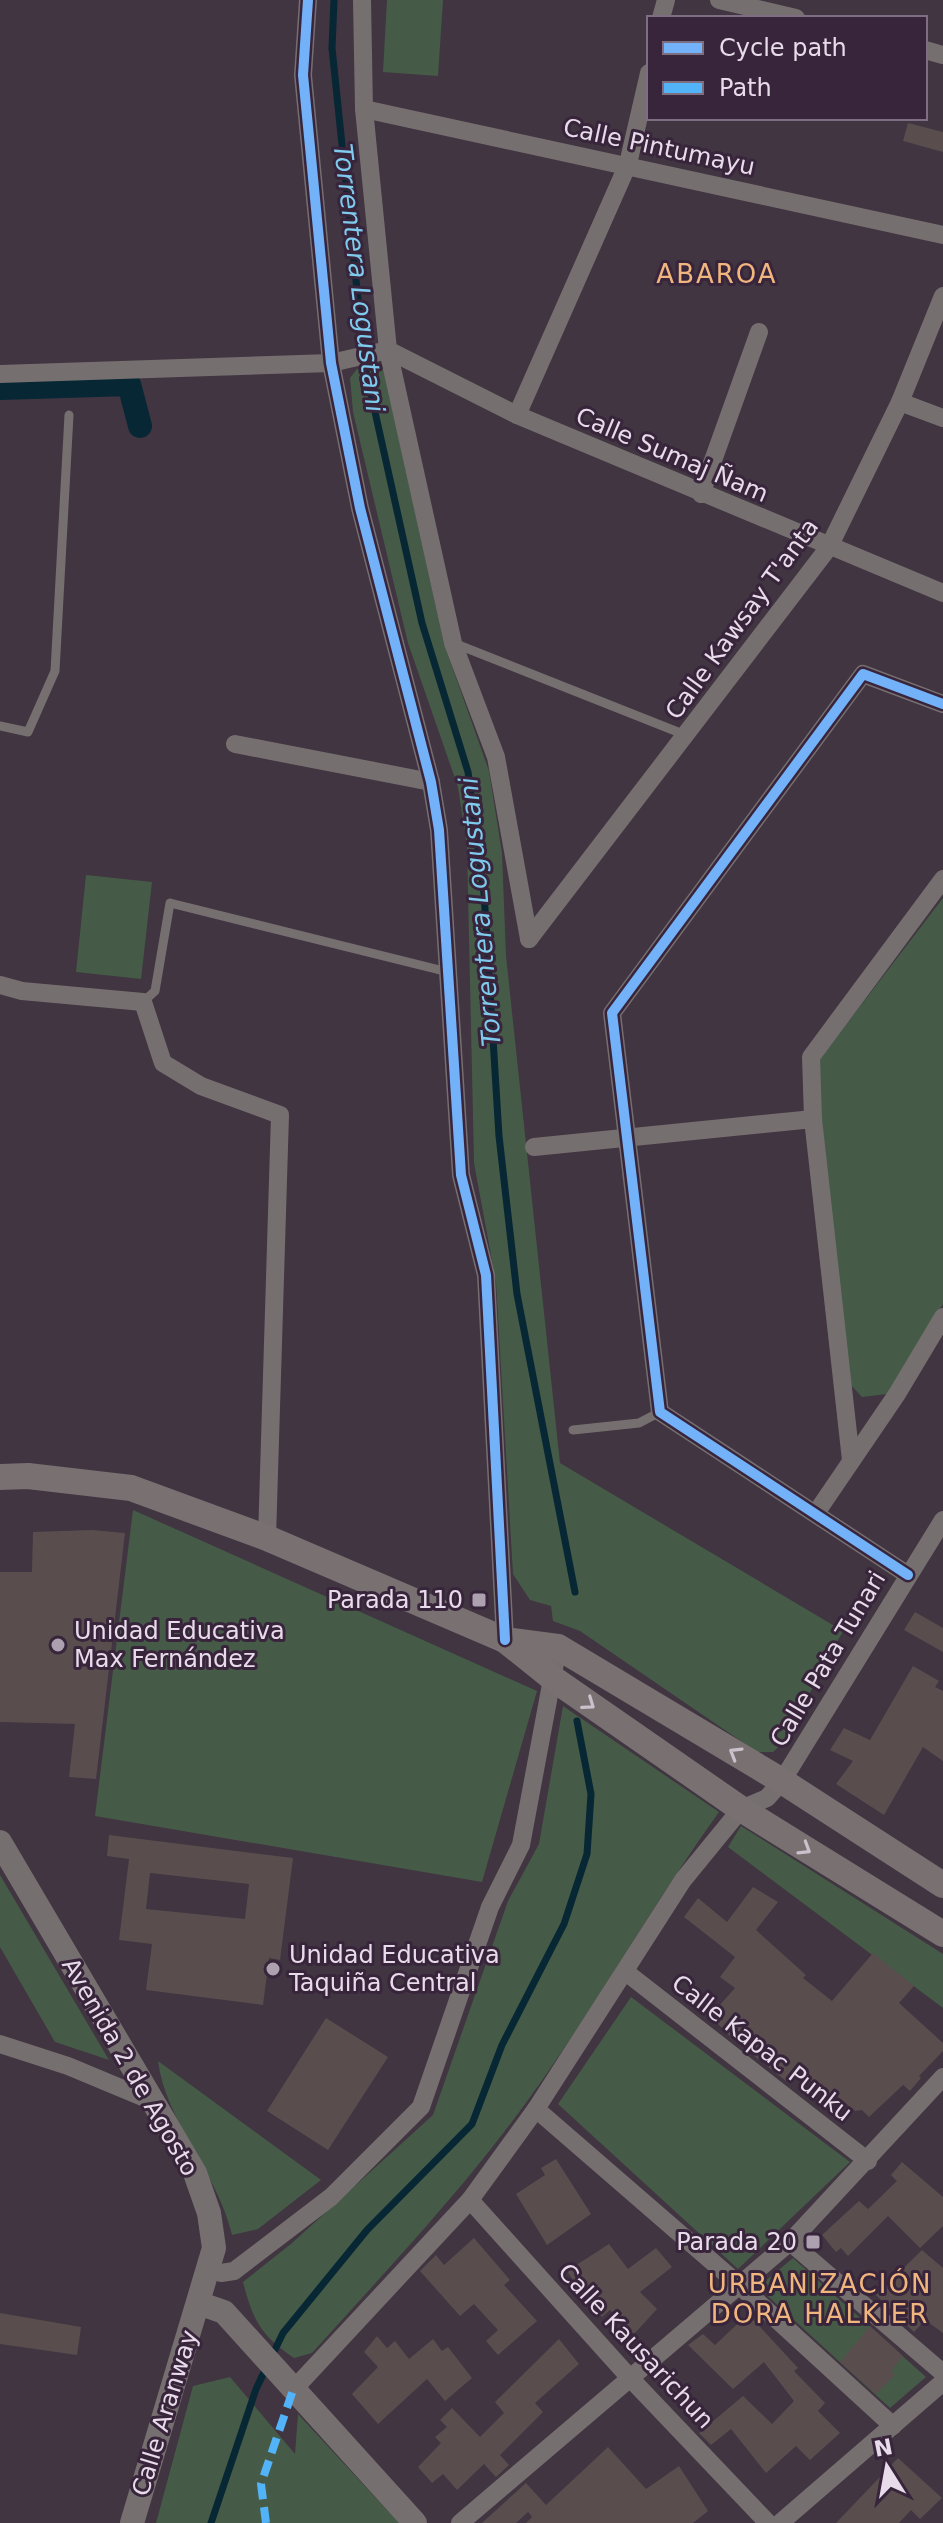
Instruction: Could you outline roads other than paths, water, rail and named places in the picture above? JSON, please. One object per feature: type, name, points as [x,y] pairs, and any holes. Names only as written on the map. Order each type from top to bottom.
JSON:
[{"type":"main road","points":[[0,1477],[28,1476],[131,1488],[267,1538],[505,1640],[555,1680],[741,1809],[943,1934]]},
{"type":"main road","points":[[505,1640],[558,1647],[782,1781],[943,1885]]},
{"type":"street","points":[[308,0],[303,75],[331,363],[360,508],[431,782],[439,830],[461,1175],[486,1275],[505,1640]]},
{"type":"street","points":[[362,0],[372,354],[453,643]]},
{"type":"street","points":[[719,0],[756,4],[790,16]]},
{"type":"street","points":[[517,415],[628,164],[647,82]]},
{"type":"street","name":"Calle Pintumayu","points":[[364,109],[943,235]]},
{"type":"street","name":"Calle Kawsay T'anta","points":[[453,643],[496,757],[529,939],[688,736],[829,547],[900,402],[943,296]]},
{"type":"street","points":[[701,494],[759,332]]},
{"type":"street","points":[[0,374],[331,363],[372,354]]},
{"type":"street","name":"Calle Sumaj Ñam","points":[[372,354],[943,593]]},
{"type":"street","points":[[900,402],[943,418]]},
{"type":"street","points":[[908,1575],[660,1412],[612,1013],[863,674],[943,704]]},
{"type":"street","points":[[235,744],[431,782]]},
{"type":"street","points":[[851,1460],[813,1119],[811,1057],[943,879]]},
{"type":"street","points":[[0,985],[22,991],[143,1002],[163,1063],[201,1086],[280,1115],[267,1538]]},
{"type":"street","points":[[534,1147],[813,1119]]},
{"type":"street","points":[[816,1513],[897,1394],[943,1317]]},
{"type":"street","name":"Calle Pata Tunari","points":[[741,1809],[767,1798],[782,1781],[943,1520]]},
{"type":"street","points":[[208,2269],[221,2273],[234,2271],[331,2197],[421,2107],[490,1907],[521,1845],[555,1680],[558,1647]]},
{"type":"street","points":[[293,2390],[470,2200],[536,2109],[627,1973],[683,1880],[741,1809]]},
{"type":"street","name":"Avenida 2 de Agosto","points":[[0,1842],[195,2173],[209,2213],[214,2248],[198,2303]]},
{"type":"street","name":"Calle Kapac Punku","points":[[627,1973],[868,2161]]},
{"type":"street","points":[[0,2044],[68,2066],[152,2101]]},
{"type":"street","points":[[460,2523],[790,2242],[943,2077]]},
{"type":"street","points":[[536,2109],[738,2284],[893,2426]]},
{"type":"street","name":"Calle Kausarichun","points":[[470,2200],[630,2378],[768,2523]]},
{"type":"street","points":[[790,2242],[943,2373]]},
{"type":"street","points":[[198,2303],[224,2312],[415,2523]]},
{"type":"street","name":"Calle Aranway","points":[[132,2523],[198,2303]]},
{"type":"street","points":[[780,2523],[943,2382]]},
{"type":"lane","points":[[0,726],[28,732],[55,671],[69,415]]},
{"type":"lane","points":[[453,643],[688,736]]},
{"type":"lane","points":[[143,1002],[155,991],[170,903],[448,972]]},
{"type":"lane","points":[[573,1430],[639,1423],[660,1412]]},
{"type":"waterway","name":"Torrentera Logustani","points":[[334,0],[332,48],[365,367],[422,623],[468,772],[484,893],[499,1136],[517,1294],[575,1592]]},
{"type":"waterway","points":[[0,388],[129,384],[140,426]]},
{"type":"waterway","name":"Torrentera Logustani","points":[[211,2523],[256,2389],[283,2333],[367,2230],[472,2124],[502,2045],[564,1924],[587,1854],[591,1794],[577,1721]]},
{"type":"place","name":"Parada 110","points":[[479,1600]]},
{"type":"place","name":"Unidad Educativa Max Fernández","points":[[58,1645]]},
{"type":"place","name":"Unidad Educativa Taquiña Central","points":[[273,1969]]},
{"type":"place","name":"Parada 20","points":[[813,2242]]},
{"type":"district","name":"ABAROA","points":[[717,274]]},
{"type":"district","name":"URBANIZACIÓN DORA HALKIER","points":[[820,2299]]}]
